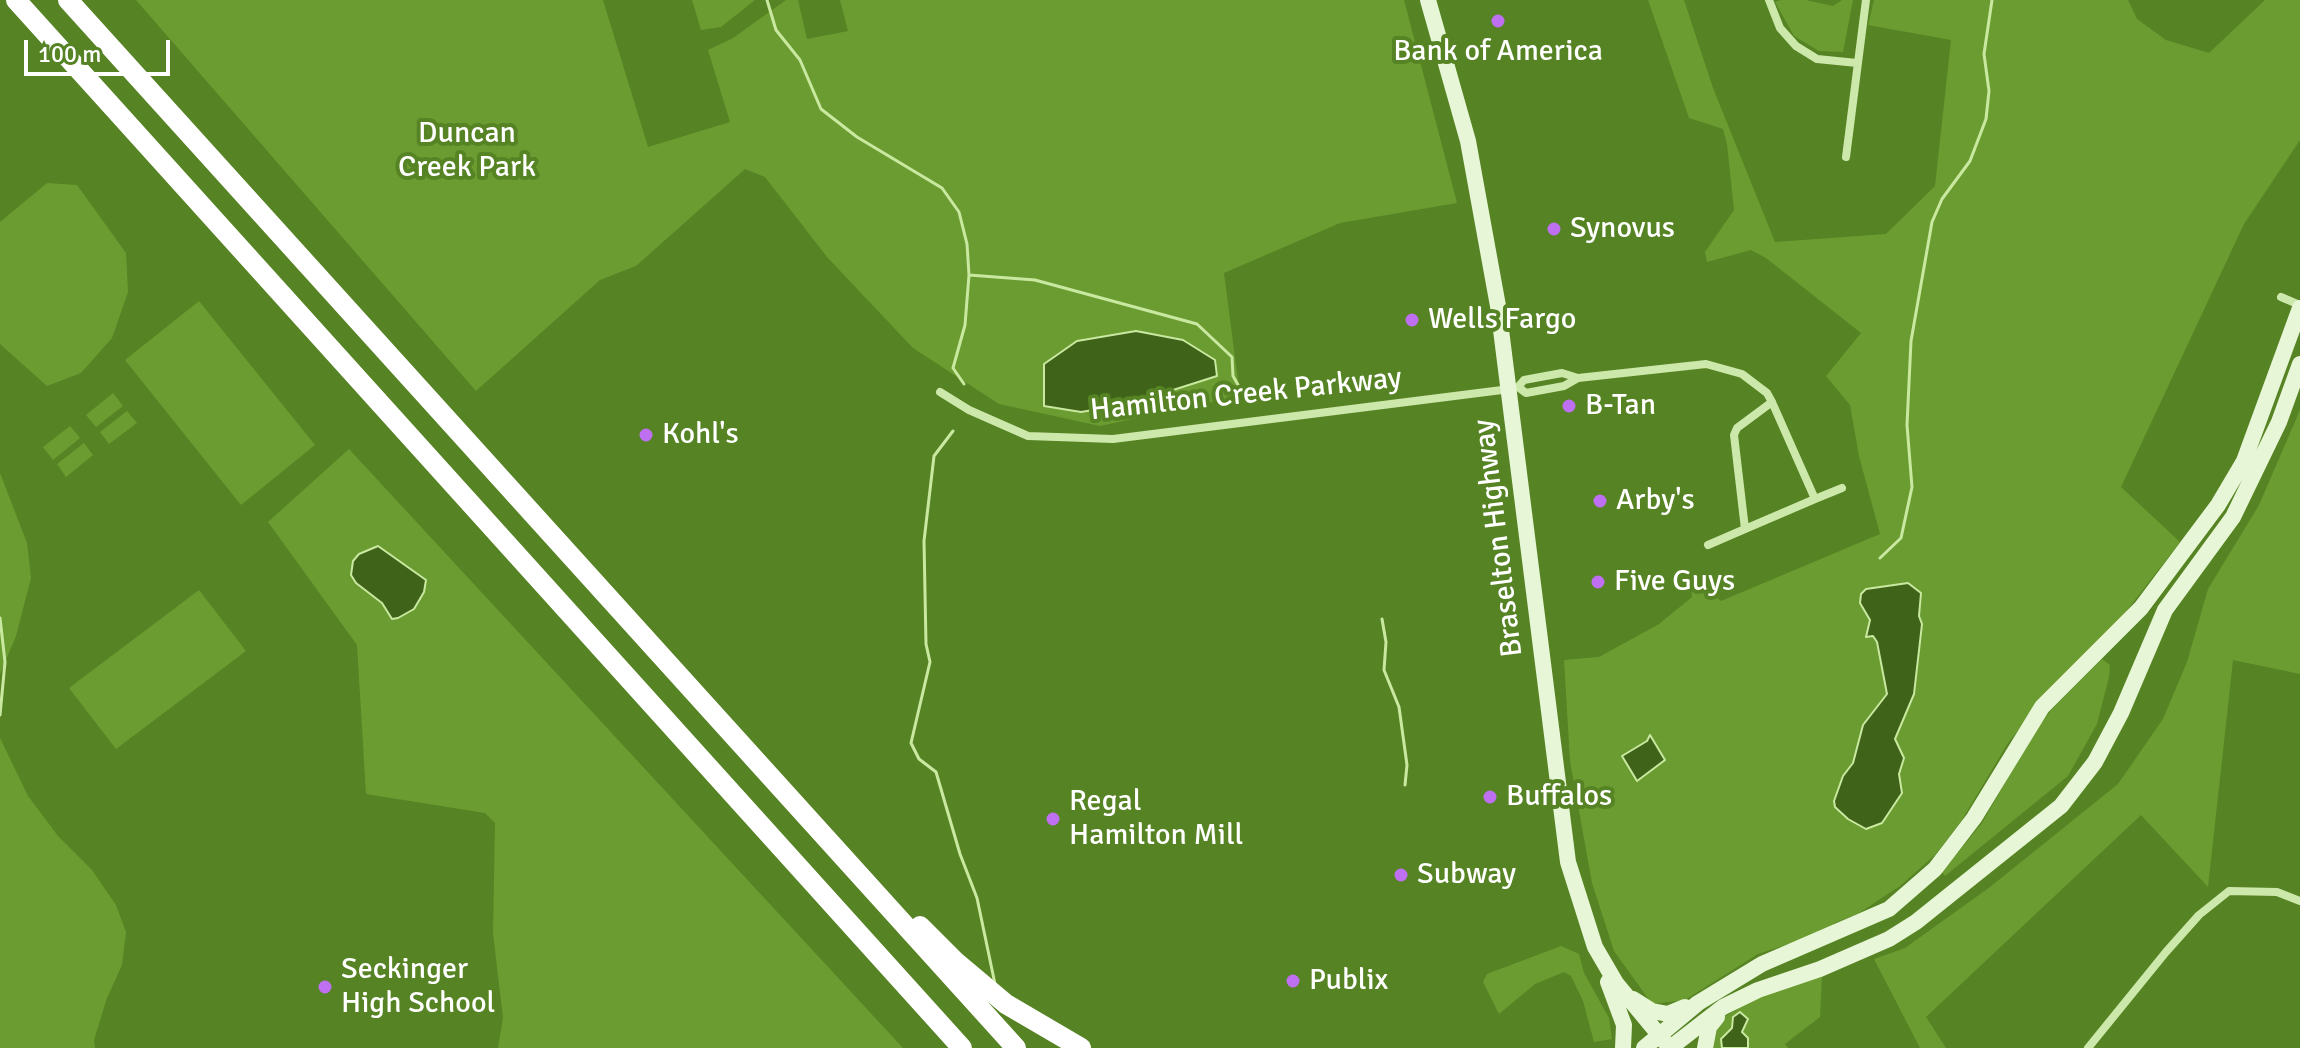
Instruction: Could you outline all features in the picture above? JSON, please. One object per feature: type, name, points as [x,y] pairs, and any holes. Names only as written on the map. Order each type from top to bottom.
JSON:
[{"type":"highway","points":[[16,0],[962,1048]]},
{"type":"highway","points":[[68,0],[1016,1048]]},
{"type":"highway","points":[[785,796],[989,991],[1034,1022],[1081,1048]]},
{"type":"street","name":"Braselton Highway","points":[[1428,0],[1452,74],[1469,149],[1514,388],[1559,807],[1581,912],[1595,947],[1622,992],[1666,1044]]},
{"type":"street","points":[[1769,0],[1780,28],[1796,46],[1817,59],[1857,63]]},
{"type":"street","points":[[1846,157],[1866,0]]},
{"type":"street","points":[[1622,992],[1652,1011],[1668,1014],[1698,1003],[1762,964],[1889,909],[1935,869],[1974,818],[2042,707],[2141,608],[2218,505],[2244,461],[2300,307],[2281,297]]},
{"type":"street","name":"Hamilton Creek Parkway","points":[[940,392],[969,410],[1028,436],[1113,439],[1514,388],[1526,393],[1564,386],[1578,378],[1706,364],[1742,374],[1767,393],[1815,499]]},
{"type":"street","points":[[1644,1048],[1666,1044],[1723,1007],[1758,990],[1820,969],[1889,939],[1916,922],[2061,806],[2095,762],[2121,713],[2165,610],[2233,517],[2247,492],[2279,422],[2300,364]]},
{"type":"street","points":[[1745,529],[1734,435],[1737,428],[1772,402]]},
{"type":"street","points":[[1708,545],[1842,488]]},
{"type":"street","points":[[2088,1048],[2199,915],[2229,891],[2277,892],[2300,901]]},
{"type":"street","points":[[1595,947],[1624,1025],[1623,1048]]},
{"type":"street","points":[[1666,1044],[1698,1003]]},
{"type":"street","points":[[1705,1048],[1709,1027],[1723,1007]]},
{"type":"green space","name":"Duncan Creek Park","points":[[136,0],[603,0],[648,147],[730,122],[708,50],[733,38],[786,0],[798,0],[807,39],[848,31],[840,0],[1404,0],[1457,203],[1340,223],[1224,273],[1240,396],[1100,426],[999,404],[913,348],[827,257],[765,177],[745,169],[636,266],[600,280],[476,391]]},
{"type":"green space","points":[[692,0],[755,0],[721,27],[701,30]]},
{"type":"green space","points":[[1648,0],[1684,0],[1713,88],[1775,242],[1886,234],[1935,186],[1951,40],[1868,25],[1874,0],[2128,0],[2137,19],[2166,40],[2209,53],[2265,0],[2300,0],[2300,140],[2244,224],[2121,487],[2180,542],[2121,618],[2059,679],[2008,743],[1960,823],[1935,855],[1900,886],[1859,913],[1835,923],[1828,931],[1758,954],[1685,1000],[1652,1004],[1614,951],[1592,883],[1570,761],[1564,660],[1599,657],[1659,624],[1692,597],[1689,575],[1721,601],[1880,534],[1859,456],[1850,405],[1826,376],[1861,333],[1766,258],[1751,250],[1707,262],[1705,252],[1734,210],[1727,144],[1723,129],[1689,118]]},
{"type":"green space","points":[[1806,0],[1833,6],[1842,0],[1853,0],[1843,52],[1819,51],[1794,36],[1775,2]]},
{"type":"green space","points":[[47,183],[77,185],[126,253],[128,292],[112,338],[81,373],[47,386],[0,344],[0,222]]},
{"type":"green space","points":[[199,301],[315,445],[241,505],[125,360]]},
{"type":"green space","points":[[113,393],[123,406],[96,427],[86,415]]},
{"type":"green space","points":[[2300,410],[2300,674],[2233,660],[2208,887],[2141,815],[1926,1017],[1946,1048],[1920,1048],[1874,959],[1905,948],[1990,887],[2118,784],[2163,719],[2187,662],[2208,589],[2259,505]]},
{"type":"green space","points":[[127,411],[137,423],[109,444],[100,432]]},
{"type":"green space","points":[[70,426],[80,438],[53,460],[43,447]]},
{"type":"green space","points":[[84,443],[93,455],[66,477],[57,464]]},
{"type":"green space","points":[[349,449],[903,1048],[498,1048],[503,1018],[493,933],[495,823],[485,813],[366,794],[357,645],[268,522]]},
{"type":"green space","points":[[0,473],[27,543],[31,578],[16,636],[0,674]]},
{"type":"green space","points":[[199,590],[246,651],[116,749],[69,688]]},
{"type":"green space","points":[[2102,659],[2110,665],[2097,724],[2068,776],[1945,876],[1942,872],[1982,823],[2033,734],[2051,710]]},
{"type":"green space","points":[[0,738],[28,796],[58,836],[92,870],[116,905],[126,932],[122,965],[107,998],[94,1040],[95,1048],[0,1048]]},
{"type":"green space","points":[[1561,946],[1579,954],[1584,973],[1609,1018],[1612,1039],[1594,1042],[1583,1001],[1571,976],[1564,972],[1535,984],[1499,1014],[1483,982],[1487,974]]},
{"type":"green space","points":[[1822,975],[1820,1017],[1785,1044],[1788,1048],[1748,1048],[1743,1028],[1732,1021],[1732,1028],[1721,1039],[1722,1048],[1709,1048],[1711,1032],[1722,1018],[1771,990]]},
{"type":"shaded area","points":[[1136,331],[1183,340],[1215,360],[1217,376],[1129,404],[1081,412],[1044,406],[1044,364],[1077,341]]},
{"type":"shaded area","points":[[378,546],[426,580],[424,592],[414,609],[398,618],[392,619],[382,603],[356,583],[351,575],[353,561],[359,554]]},
{"type":"shaded area","points":[[1908,583],[1921,593],[1919,616],[1922,624],[1914,694],[1895,739],[1904,758],[1899,774],[1902,793],[1882,823],[1866,829],[1848,819],[1835,807],[1834,801],[1843,776],[1853,763],[1863,725],[1887,694],[1877,642],[1873,636],[1866,637],[1870,620],[1860,603],[1861,594],[1866,589]]},
{"type":"shaded area","points":[[1650,735],[1665,760],[1637,781],[1622,756],[1647,741]]},
{"type":"shaded area","points":[[1740,1012],[1748,1019],[1742,1032],[1748,1038],[1748,1048],[1722,1048],[1721,1039],[1732,1028],[1733,1017]]},
{"type":"waterway","points":[[767,0],[776,30],[800,60],[821,109],[857,137],[942,188],[959,212],[967,244],[969,275],[965,325],[953,368],[964,384]]},
{"type":"waterway","points":[[1880,558],[1901,538],[1912,487],[1907,425],[1911,341],[1932,222],[1942,199],[1970,161],[1986,119],[1989,91],[1984,54],[1992,0]]},
{"type":"waterway","points":[[969,275],[1035,280],[1197,324],[1232,357],[1233,376],[1245,397]]},
{"type":"waterway","points":[[953,431],[934,456],[924,541],[926,644],[930,662],[911,743],[919,759],[936,772],[960,854],[977,898],[995,984]]},
{"type":"waterway","points":[[0,618],[5,662],[0,715]]},
{"type":"waterway","points":[[1382,619],[1386,642],[1384,670],[1399,707],[1407,765],[1405,785]]},
{"type":"place","name":"Bank of America","points":[[1498,21]]},
{"type":"place","name":"Synovus","points":[[1554,229]]},
{"type":"place","name":"Wells Fargo","points":[[1412,320]]},
{"type":"place","name":"B-Tan","points":[[1569,406]]},
{"type":"place","name":"Kohl's","points":[[646,435]]},
{"type":"place","name":"Arby's","points":[[1600,501]]},
{"type":"place","name":"Five Guys","points":[[1598,582]]},
{"type":"place","name":"Buffalos","points":[[1490,797]]},
{"type":"place","name":"Regal Hamilton Mill","points":[[1053,819]]},
{"type":"place","name":"Subway","points":[[1401,875]]},
{"type":"place","name":"Publix","points":[[1293,981]]},
{"type":"place","name":"Seckinger High School","points":[[325,987]]}]
